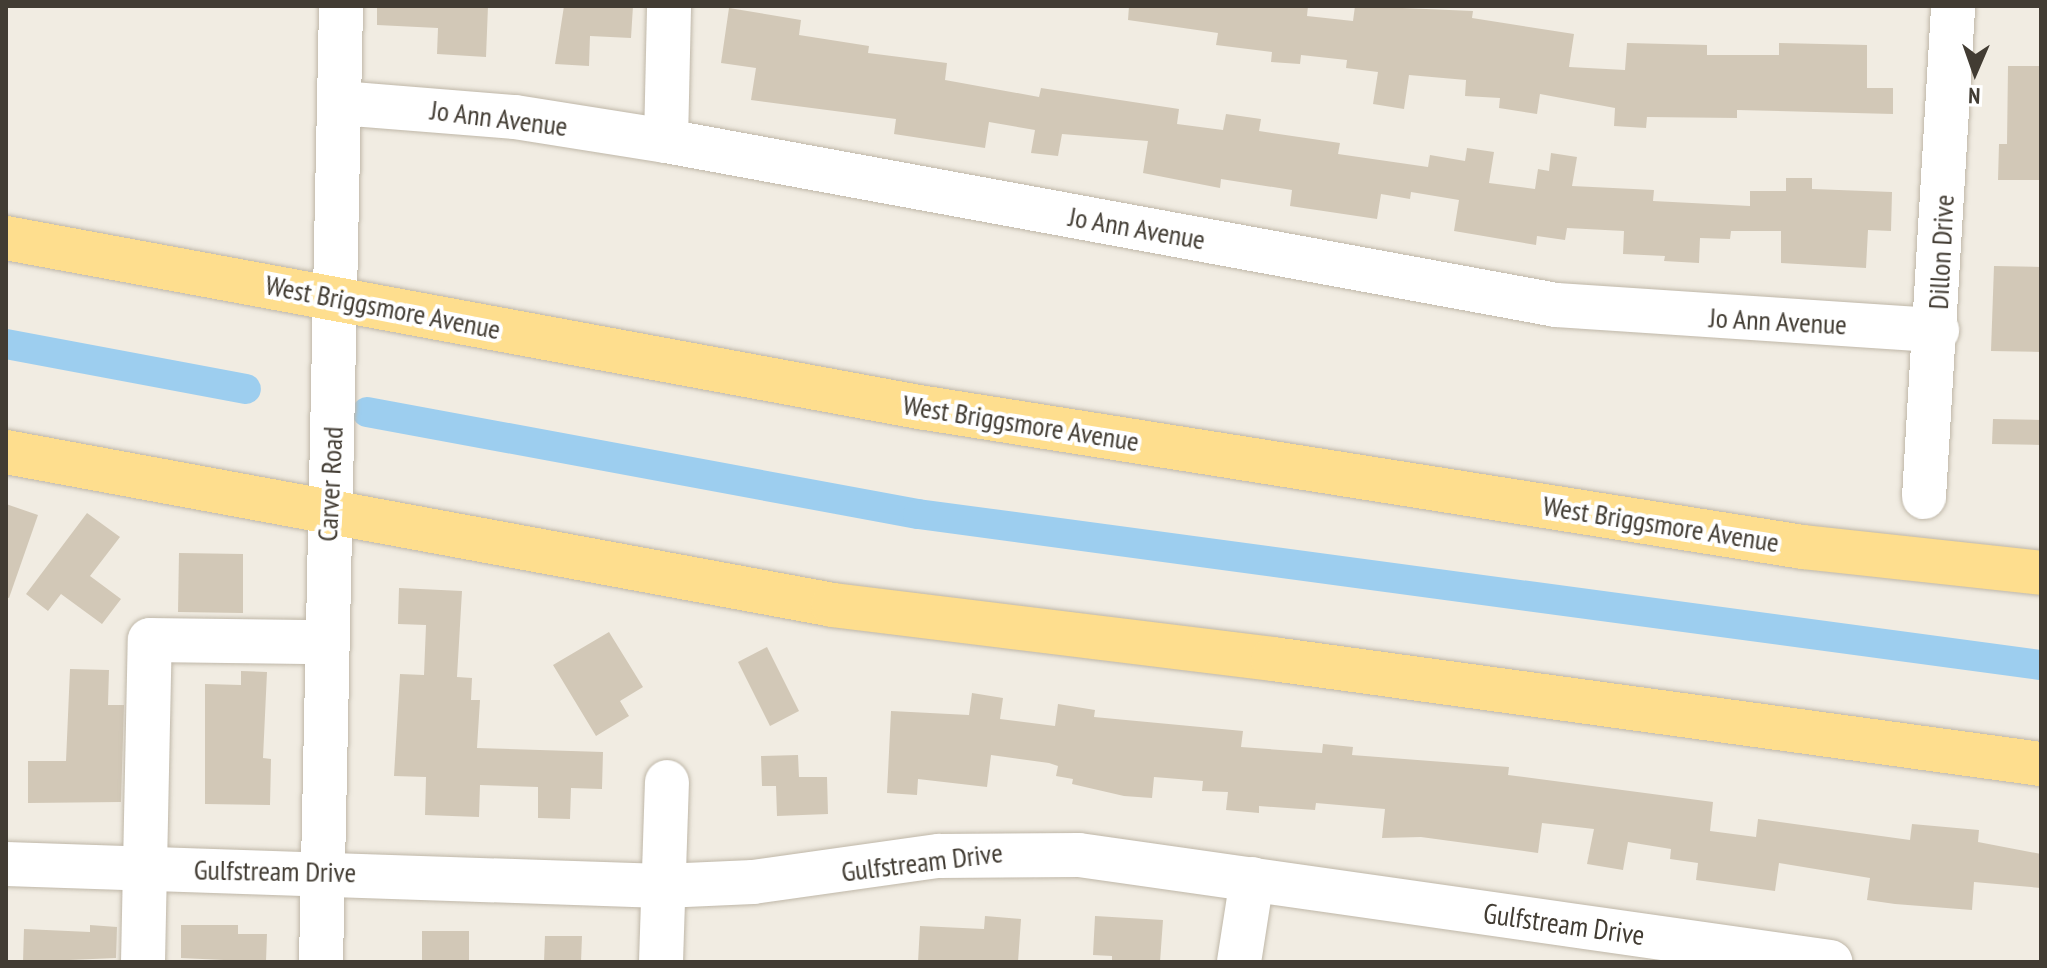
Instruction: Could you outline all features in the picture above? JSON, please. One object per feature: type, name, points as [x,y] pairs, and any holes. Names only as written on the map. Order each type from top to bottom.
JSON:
[{"type":"main road","name":"West Briggsmore Avenue","points":[[6,238],[919,407],[1803,547],[2041,573]]},
{"type":"main road","points":[[6,452],[833,605],[1273,659],[2041,764]]},
{"type":"street","name":"Carver Road","points":[[321,962],[324,642],[336,298],[341,6]]},
{"type":"street","points":[[666,141],[669,6]]},
{"type":"street","name":"Dillon Drive","points":[[1924,497],[1937,330],[1953,6]]},
{"type":"street","name":"Jo Ann Avenue","points":[[340,103],[515,117],[666,141],[1556,305],[1937,330]]},
{"type":"street","points":[[143,962],[150,640],[324,642]]},
{"type":"street","points":[[661,962],[667,782]]},
{"type":"street","name":"Gulfstream Drive","points":[[6,864],[322,872],[663,886],[753,882],[939,856],[1009,851],[1079,855],[1252,879],[1583,944],[1830,962]]},
{"type":"street","points":[[1239,962],[1252,879]]},
{"type":"building","points":[[377,6],[488,6],[486,57],[437,54],[438,28],[377,25]]},
{"type":"building","points":[[564,6],[633,6],[631,38],[590,36],[589,66],[555,64]]},
{"type":"building","points":[[1129,6],[1308,6],[1307,16],[1353,21],[1355,6],[1473,11],[1472,18],[1574,34],[1569,67],[1625,70],[1627,43],[1707,45],[1707,55],[1779,55],[1779,43],[1867,45],[1867,88],[1893,88],[1893,114],[1737,110],[1737,118],[1647,117],[1646,128],[1614,126],[1615,108],[1540,94],[1537,114],[1499,108],[1500,98],[1465,96],[1466,80],[1409,75],[1404,109],[1373,104],[1378,72],[1346,68],[1347,60],[1301,55],[1300,64],[1271,62],[1272,52],[1216,45],[1218,33],[1128,20]]},
{"type":"building","points":[[729,8],[801,20],[799,35],[869,46],[868,53],[947,63],[945,80],[1039,97],[1041,88],[1179,109],[1177,124],[1223,130],[1226,114],[1261,119],[1259,131],[1340,143],[1338,154],[1428,167],[1430,155],[1465,161],[1467,148],[1494,152],[1489,183],[1535,189],[1538,169],[1549,171],[1551,153],[1577,157],[1572,186],[1654,190],[1653,201],[1750,206],[1750,191],[1786,191],[1786,178],[1812,178],[1812,189],[1892,192],[1891,231],[1868,230],[1866,268],[1781,263],[1781,231],[1731,231],[1730,239],[1700,238],[1699,263],[1664,261],[1665,256],[1623,254],[1624,231],[1567,228],[1565,240],[1537,236],[1536,245],[1454,231],[1459,200],[1411,192],[1410,199],[1381,194],[1377,219],[1290,206],[1292,190],[1221,179],[1220,188],[1143,173],[1148,141],[1062,134],[1058,156],[1031,153],[1035,130],[989,122],[985,148],[894,134],[896,119],[751,100],[756,68],[721,63]]},
{"type":"building","points":[[2008,66],[2041,66],[2041,180],[1998,180],[1999,144],[2007,144]]},
{"type":"building","points":[[1994,266],[2041,267],[2041,352],[1991,351]]},
{"type":"building","points":[[1993,419],[2041,420],[2041,445],[1992,444]]},
{"type":"building","points":[[6,504],[38,515],[9,598],[6,597]]},
{"type":"building","points":[[87,513],[120,537],[90,576],[121,599],[102,624],[61,594],[48,611],[26,594]]},
{"type":"building","points":[[179,553],[243,554],[243,613],[178,612]]},
{"type":"building","points":[[399,588],[462,591],[457,677],[472,678],[471,700],[480,700],[477,748],[603,752],[602,789],[571,788],[570,819],[538,818],[538,787],[480,785],[479,817],[425,815],[426,777],[394,776],[400,674],[424,675],[426,625],[398,624]]},
{"type":"building","points":[[609,632],[643,687],[620,701],[629,716],[596,736],[553,665]]},
{"type":"building","points":[[767,647],[799,711],[770,726],[738,662]]},
{"type":"building","points":[[70,669],[109,670],[108,705],[124,705],[121,802],[28,803],[28,761],[66,761]]},
{"type":"building","points":[[241,671],[267,672],[263,758],[271,759],[270,805],[205,804],[205,684],[241,685]]},
{"type":"building","points":[[972,693],[1003,698],[1000,719],[1055,726],[1058,704],[1095,710],[1094,717],[1243,731],[1241,747],[1322,753],[1323,744],[1353,747],[1352,755],[1509,767],[1508,775],[1713,802],[1710,831],[1756,837],[1758,819],[1910,840],[1912,824],[1979,830],[1978,842],[2041,854],[2041,888],[1974,882],[1972,910],[1895,904],[1867,900],[1870,878],[1779,863],[1775,891],[1696,880],[1698,863],[1670,859],[1671,849],[1628,842],[1623,870],[1587,864],[1594,829],[1542,823],[1538,853],[1421,837],[1382,838],[1385,809],[1316,803],[1315,810],[1259,806],[1259,813],[1226,810],[1228,792],[1202,791],[1203,781],[1154,777],[1152,798],[1124,796],[1072,784],[1073,779],[1056,776],[1058,766],[1049,763],[991,755],[987,787],[918,779],[917,795],[887,793],[891,711],[969,715]]},
{"type":"building","points":[[798,755],[799,777],[827,777],[828,814],[777,816],[776,786],[762,786],[761,756]]},
{"type":"building","points":[[985,916],[1021,919],[1018,962],[918,962],[920,926],[984,929]]},
{"type":"building","points":[[1095,916],[1163,920],[1160,962],[1112,962],[1112,956],[1093,955]]},
{"type":"building","points":[[90,925],[117,927],[116,958],[23,962],[24,929],[90,932]]},
{"type":"building","points":[[181,925],[238,925],[238,934],[267,934],[266,962],[181,958]]},
{"type":"building","points":[[422,931],[469,931],[469,962],[422,962]]},
{"type":"building","points":[[545,936],[582,936],[581,962],[544,962]]},
{"type":"waterway","points":[[6,344],[246,389]]},
{"type":"waterway","points":[[367,412],[918,514],[2041,665]]}]
